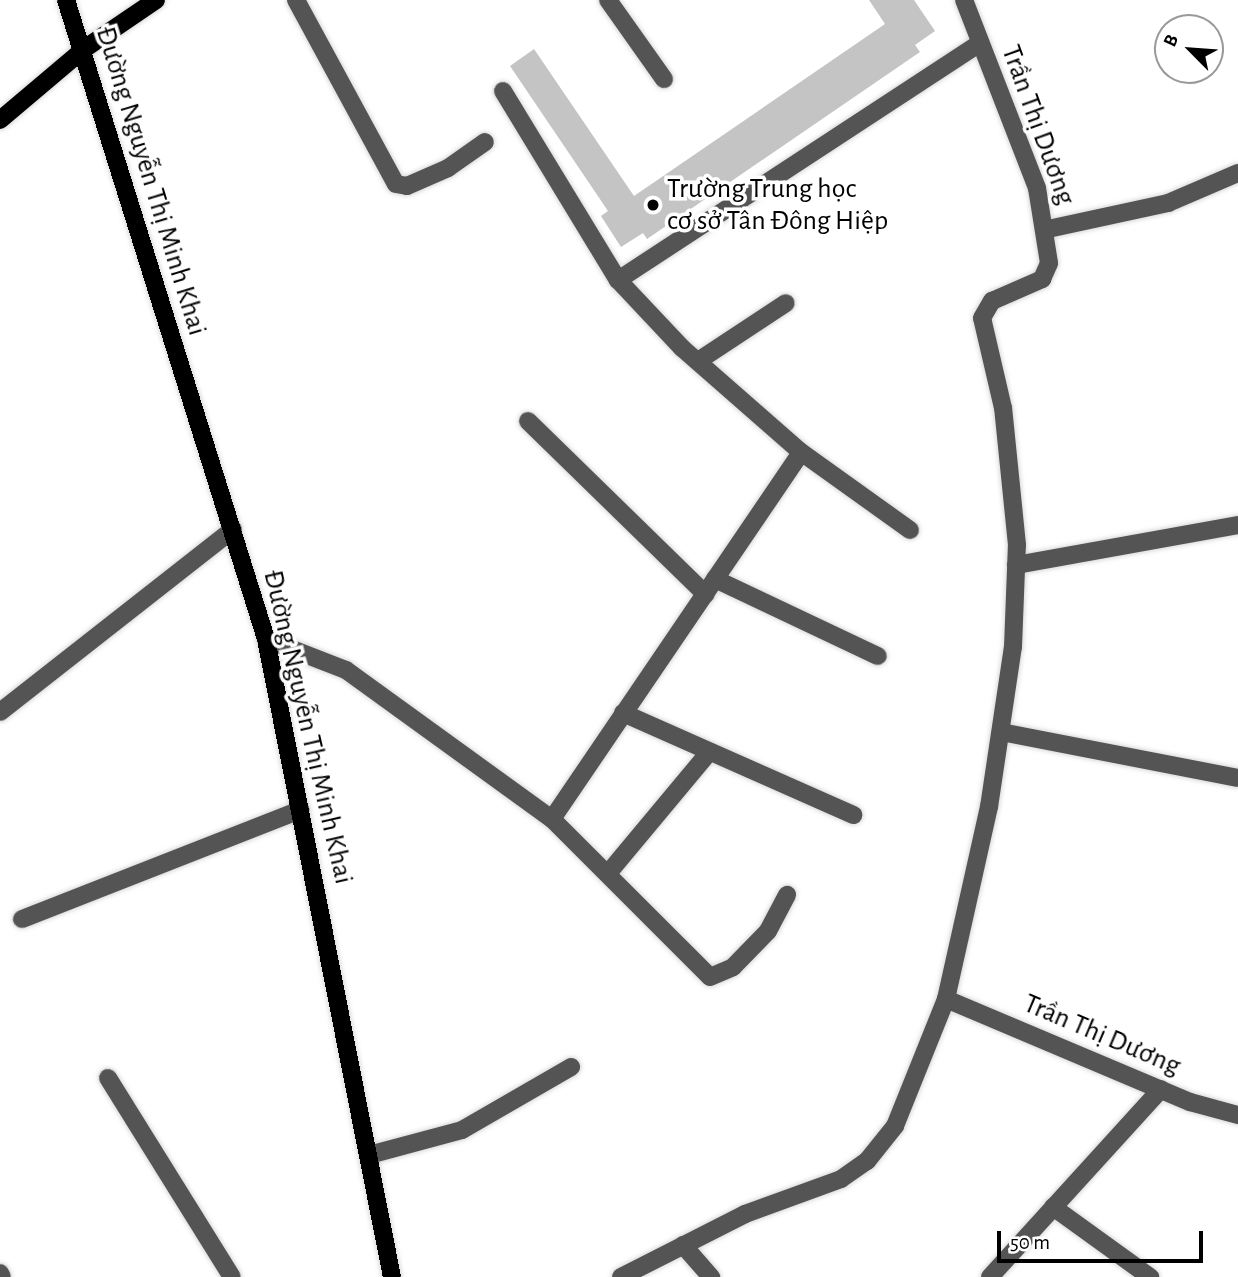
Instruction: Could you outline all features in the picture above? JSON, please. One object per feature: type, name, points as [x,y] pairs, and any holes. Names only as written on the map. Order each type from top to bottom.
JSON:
[{"type":"main road","name":"Đường Nguyễn Thị Minh Khai","points":[[66,0],[84,48],[266,639],[392,1277]]},
{"type":"main road","points":[[0,120],[84,48],[156,0]]},
{"type":"street","points":[[296,0],[396,184],[407,186],[448,168],[485,142]]},
{"type":"street","points":[[608,0],[664,79]]},
{"type":"street","name":"Trần Thị Dương","points":[[964,0],[1048,229],[1049,263],[1042,279],[992,301],[982,318],[1003,408],[1016,565]]},
{"type":"street","points":[[618,280],[979,44]]},
{"type":"street","points":[[503,91],[618,280],[698,361],[802,452],[911,530]]},
{"type":"street","points":[[1048,229],[1168,203],[1238,173]]},
{"type":"street","points":[[698,361],[786,303]]},
{"type":"street","points":[[528,421],[710,587],[878,656]]},
{"type":"street","points":[[552,818],[802,452]]},
{"type":"street","points":[[621,1277],[683,1245],[841,1179],[867,1161],[895,1126],[946,999],[1001,732],[1016,565],[1238,524]]},
{"type":"street","points":[[0,712],[233,529]]},
{"type":"street","points":[[266,639],[346,670],[552,818],[610,871],[710,976],[733,967],[768,931],[788,895]]},
{"type":"street","points":[[623,713],[853,815]]},
{"type":"street","points":[[1001,732],[1238,778]]},
{"type":"street","points":[[610,871],[709,752]]},
{"type":"street","points":[[22,919],[300,810]]},
{"type":"street","name":"Trần Thị Dương","points":[[946,999],[1161,1089],[1238,1115]]},
{"type":"street","points":[[369,1155],[462,1130],[571,1068]]},
{"type":"street","points":[[108,1078],[232,1277]]},
{"type":"street","points":[[990,1277],[1161,1089]]},
{"type":"street","points":[[1053,1207],[1150,1277]]},
{"type":"street","points":[[683,1245],[711,1277]]},
{"type":"building","points":[[869,0],[914,0],[935,31],[915,45],[920,52],[647,239],[643,233],[621,247],[601,216],[608,211],[510,66],[534,49],[634,196],[885,24]]},
{"type":"place","name":"Trường Trung học cơ sở Tân Đông Hiệp","points":[[653,205]]}]
